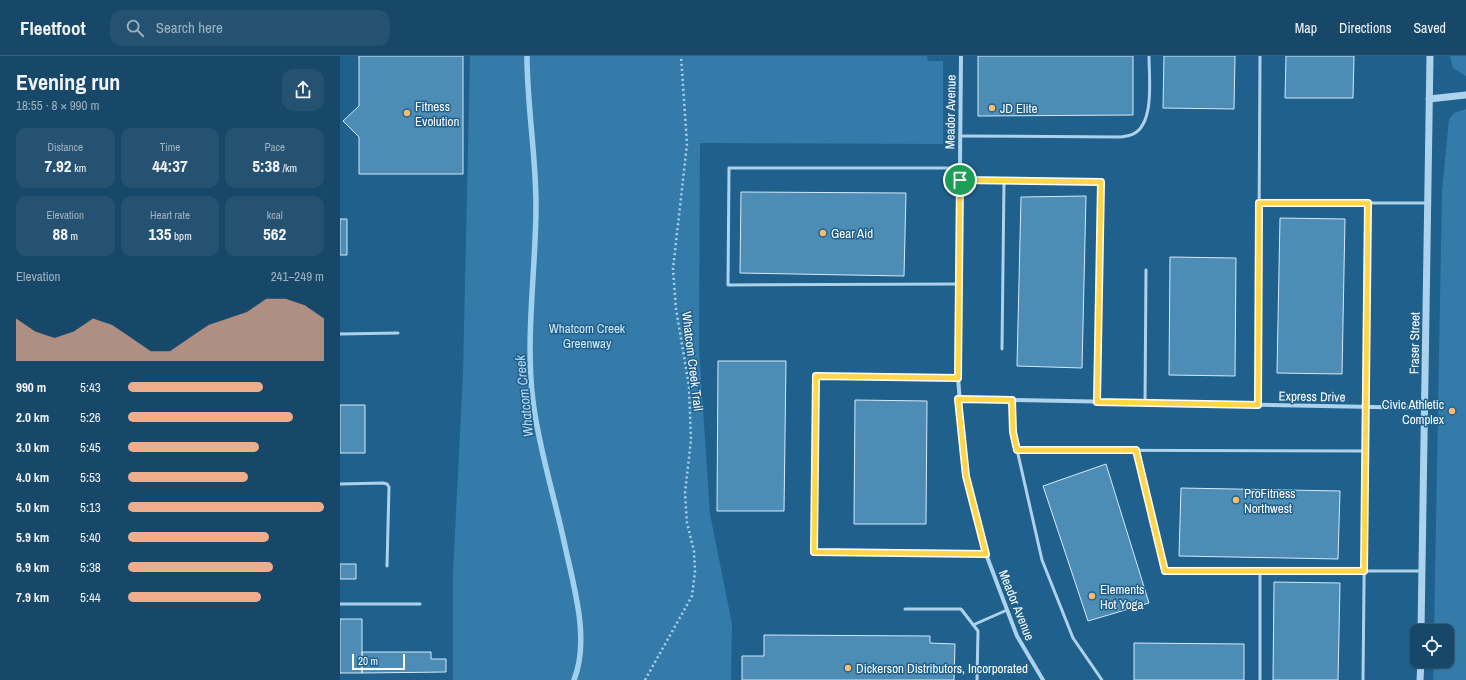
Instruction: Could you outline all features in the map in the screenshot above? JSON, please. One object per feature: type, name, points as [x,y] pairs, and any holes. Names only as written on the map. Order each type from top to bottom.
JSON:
[{"type":"street","name":"Meador Avenue","points":[[961,56],[958,399],[966,476],[986,554],[1017,636],[1042,680]]},
{"type":"street","name":"Fraser Street","points":[[1421,624],[1430,56]]},
{"type":"street","points":[[1429,99],[1466,95]]},
{"type":"street","name":"Express Drive","points":[[958,399],[1425,408]]},
{"type":"street","points":[[1420,680],[1421,668]]},
{"type":"lane","points":[[960,136],[1121,137],[1134,134],[1144,124],[1148,112],[1149,56]]},
{"type":"lane","points":[[1258,405],[1260,56]]},
{"type":"lane","points":[[959,284],[728,285],[729,168],[960,168]]},
{"type":"lane","points":[[960,180],[1101,182],[1097,402]]},
{"type":"lane","points":[[1002,349],[1004,181]]},
{"type":"lane","points":[[1259,203],[1428,203]]},
{"type":"lane","points":[[1363,680],[1368,203]]},
{"type":"lane","points":[[1145,403],[1146,270]]},
{"type":"lane","points":[[340,334],[398,333]]},
{"type":"lane","points":[[958,378],[816,376],[814,552],[986,554]]},
{"type":"lane","points":[[1012,400],[1013,432],[1042,560],[1073,638],[1102,680]]},
{"type":"lane","points":[[1017,450],[1365,451]]},
{"type":"lane","points":[[1136,450],[1165,571],[1422,571]]},
{"type":"lane","points":[[340,484],[383,483],[390,487],[387,566]]},
{"type":"lane","points":[[1260,571],[1260,680]]},
{"type":"lane","points":[[340,604],[420,604]]},
{"type":"lane","points":[[905,609],[961,609],[978,631],[977,680]]},
{"type":"lane","points":[[973,625],[1007,610]]},
{"type":"path","name":"Whatcom Creek Trail","points":[[646,680],[692,596],[695,571],[685,493],[691,440],[689,386],[676,309],[673,269],[687,144],[681,56]]},
{"type":"green space","name":"Whatcom Creek Greenway","points":[[470,56],[927,56],[928,61],[943,61],[943,144],[700,143],[699,348],[710,514],[732,624],[731,680],[453,680],[453,572],[463,373]]},
{"type":"green space","points":[[1450,56],[1466,56],[1466,76],[1453,68]]},
{"type":"green space","name":"Civic Athletic Complex","points":[[1466,109],[1466,680],[1433,680],[1434,668],[1454,668],[1454,624],[1434,624],[1442,191],[1449,119],[1454,113]]},
{"type":"building","name":"Fitness Evolution","points":[[359,56],[463,56],[463,174],[359,174],[359,137],[343,121],[359,106]]},
{"type":"building","points":[[978,56],[1133,56],[1133,115],[978,116]]},
{"type":"building","points":[[1164,56],[1235,56],[1234,109],[1163,108]]},
{"type":"building","points":[[1286,56],[1354,56],[1353,98],[1285,98]]},
{"type":"building","name":"Gear Aid","points":[[741,192],[906,193],[904,276],[740,273]]},
{"type":"building","points":[[1086,196],[1082,368],[1017,366],[1021,197]]},
{"type":"building","points":[[1280,218],[1345,219],[1342,374],[1277,373]]},
{"type":"building","points":[[340,219],[347,219],[347,255],[340,255]]},
{"type":"building","points":[[1170,257],[1236,258],[1235,376],[1169,375]]},
{"type":"building","points":[[718,361],[786,361],[784,511],[717,511]]},
{"type":"building","points":[[855,400],[927,401],[926,524],[854,524]]},
{"type":"building","points":[[340,405],[365,405],[365,453],[340,453]]},
{"type":"building","points":[[1106,464],[1149,603],[1088,621],[1043,486]]},
{"type":"building","points":[[1181,488],[1340,491],[1338,559],[1179,556]]},
{"type":"building","points":[[340,564],[356,564],[356,579],[340,579]]},
{"type":"building","points":[[1274,582],[1340,583],[1338,680],[1273,680]]},
{"type":"building","points":[[340,619],[362,619],[362,673],[340,673]]},
{"type":"building","name":"Dickerson Distributors, Incorporated","points":[[764,635],[930,636],[930,643],[955,644],[954,680],[742,680],[742,656],[764,656]]},
{"type":"building","points":[[1134,643],[1244,644],[1244,680],[1134,680]]},
{"type":"building","points":[[362,652],[431,652],[431,659],[446,659],[446,672],[362,673]]},
{"type":"waterway","name":"Whatcom Creek","points":[[527,56],[528,93],[536,186],[536,229],[530,328],[531,377],[539,438],[561,528],[579,613],[581,648],[579,664],[574,680]]},
{"type":"place","name":"JD Elite","points":[[992,108]]},
{"type":"place","name":"Fitness Evolution","points":[[407,113]]},
{"type":"place","name":"Gear Aid","points":[[823,233]]},
{"type":"place","name":"Civic Athletic Complex","points":[[1452,411]]},
{"type":"place","name":"ProFitness Northwest","points":[[1236,500]]},
{"type":"place","name":"Elements Hot Yoga","points":[[1092,596]]},
{"type":"place","name":"Dickerson Distributors, Incorporated","points":[[848,668]]},
{"type":"route","points":[[960,180],[1101,182],[1097,402],[1258,405],[1259,203],[1368,203],[1364,571],[1165,571],[1136,450],[1017,450],[1013,432],[1012,400],[958,399],[966,476],[986,554],[814,552],[816,376],[958,378],[960,180]]}]
